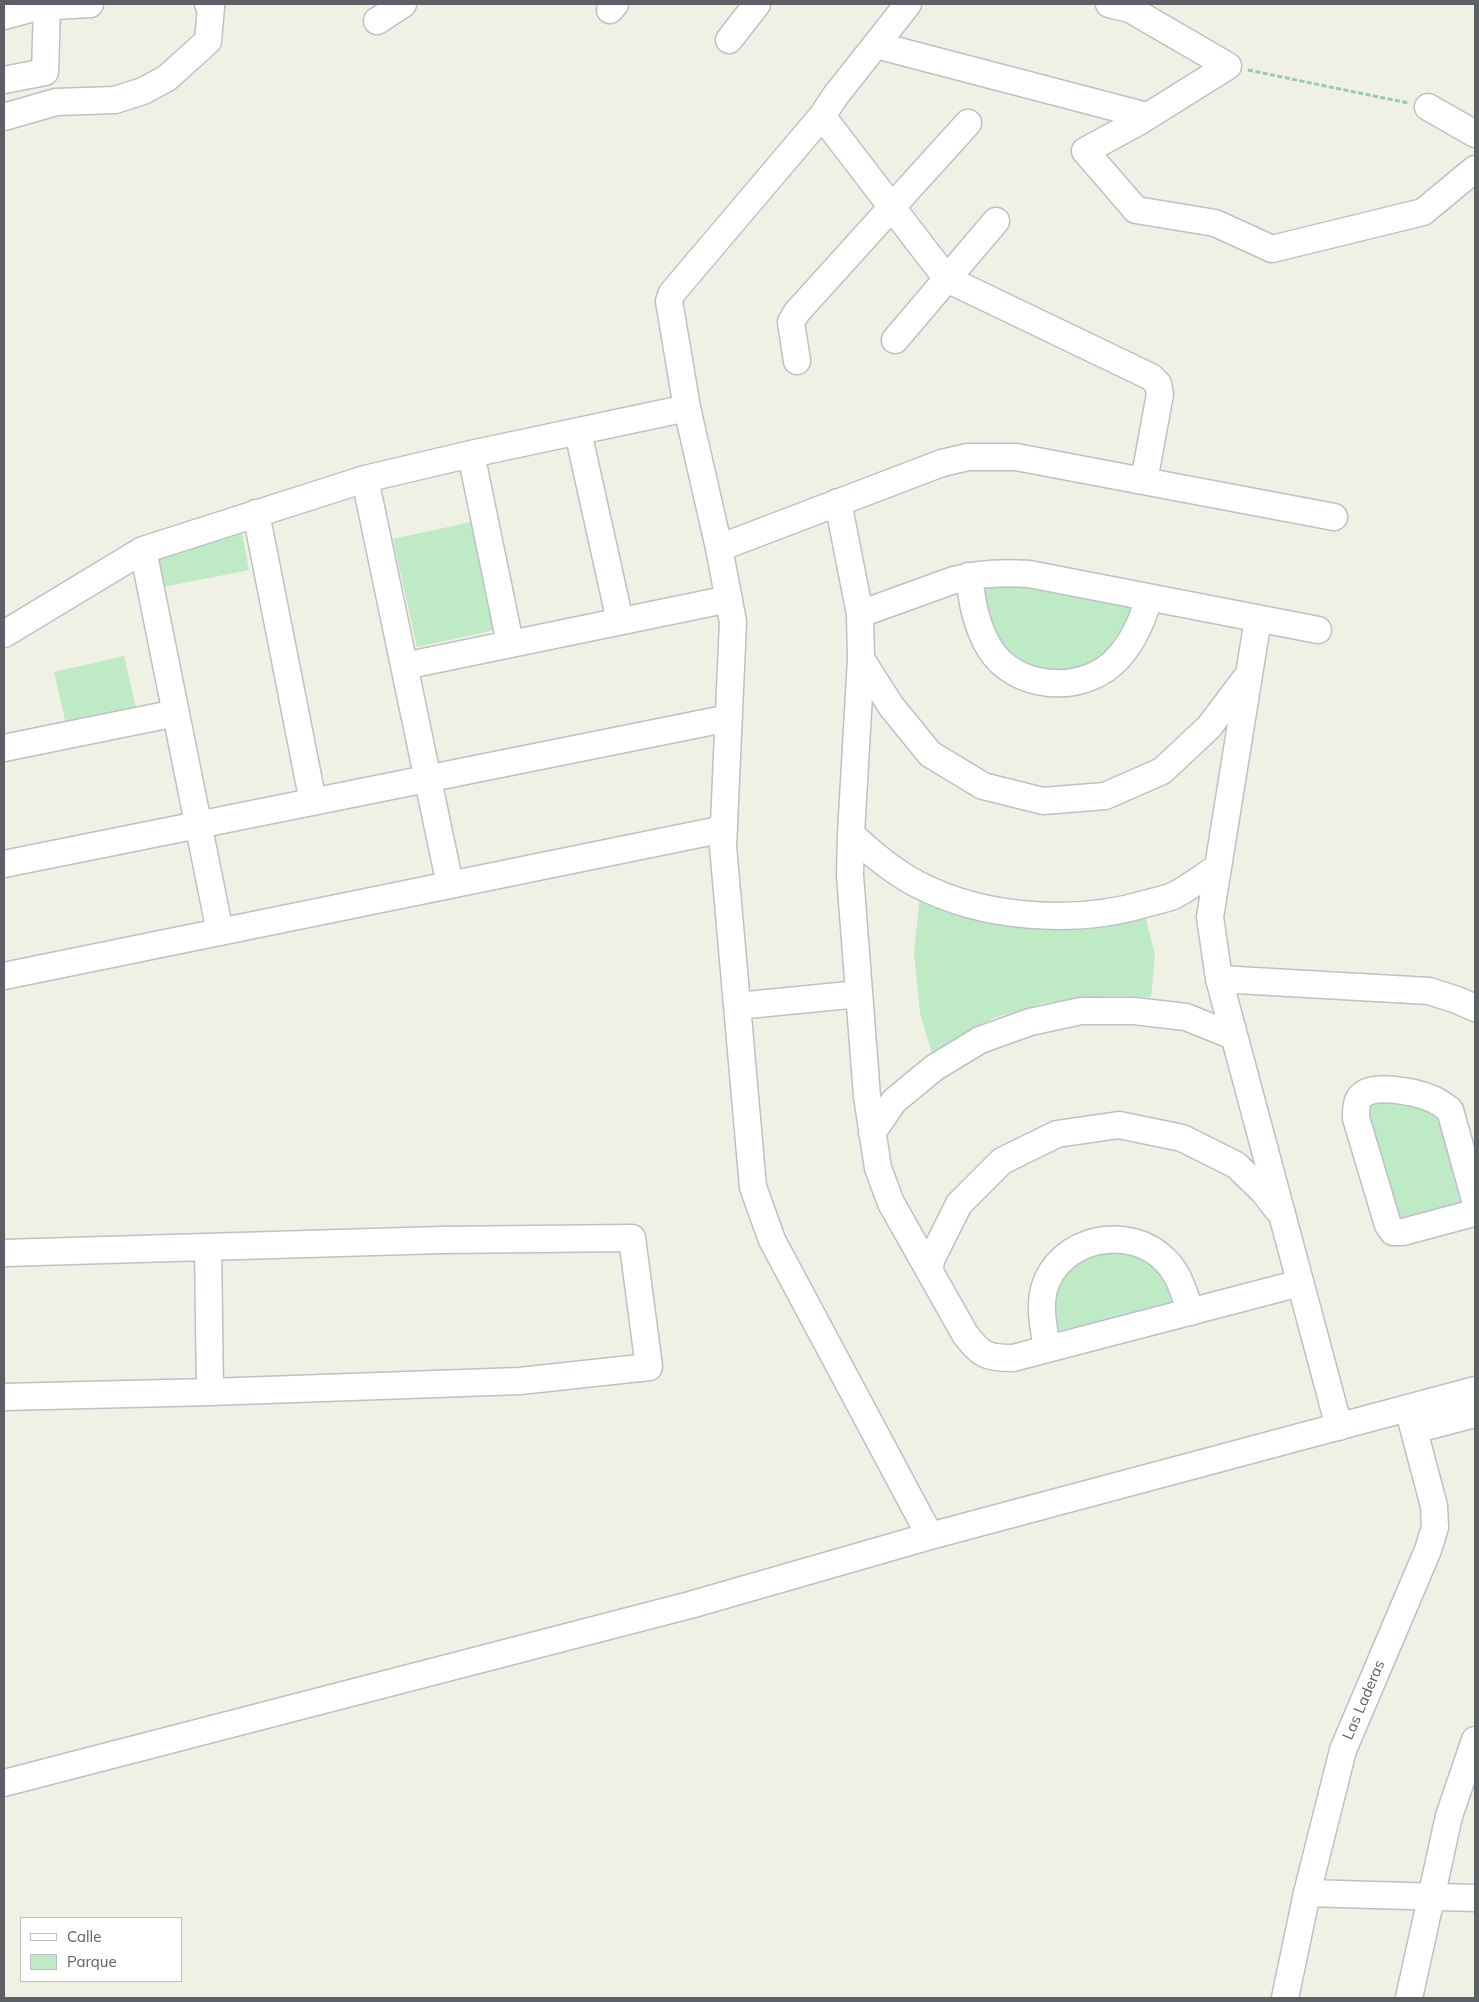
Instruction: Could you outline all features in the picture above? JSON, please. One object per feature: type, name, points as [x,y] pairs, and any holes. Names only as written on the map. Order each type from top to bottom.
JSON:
[{"type":"street","points":[[4,16],[37,7],[90,4]]},
{"type":"street","points":[[4,117],[56,102],[115,100],[142,91],[167,78],[208,41],[211,7],[208,4]]},
{"type":"street","points":[[377,20],[403,4]]},
{"type":"street","points":[[729,40],[757,4]]},
{"type":"street","points":[[908,4],[822,116],[712,244],[672,293],[668,301],[688,408],[719,548],[733,622],[723,846],[754,1188],[772,1240],[930,1536]]},
{"type":"street","points":[[1109,4],[1130,9],[1228,66],[1085,152],[1136,210],[1215,223],[1272,250],[1423,212],[1475,169]]},
{"type":"street","points":[[4,80],[45,72],[47,6]]},
{"type":"street","points":[[876,45],[1147,116]]},
{"type":"street","points":[[1428,107],[1475,134]]},
{"type":"street","points":[[822,116],[947,279],[1151,377],[1158,384],[1160,394],[1144,481]]},
{"type":"street","points":[[797,361],[791,322],[797,312],[968,123]]},
{"type":"street","points":[[895,340],[996,222]]},
{"type":"street","points":[[4,634],[143,550],[365,479],[471,454],[688,408]]},
{"type":"street","points":[[578,432],[620,621]]},
{"type":"street","points":[[471,454],[510,643]]},
{"type":"street","points":[[719,548],[942,463],[968,457],[1016,457],[1334,517]]},
{"type":"street","points":[[365,479],[450,885]]},
{"type":"street","points":[[838,502],[860,614],[861,659],[850,875],[867,1096],[872,1133],[878,1168],[891,1204],[930,1269],[965,1334],[977,1350],[993,1358],[1013,1358],[1300,1283]]},
{"type":"street","points":[[256,513],[313,802]]},
{"type":"street","points":[[143,550],[220,932]]},
{"type":"street","points":[[860,614],[969,576],[1008,572],[1029,574],[1318,630]]},
{"type":"street","points":[[969,576],[971,600],[978,627],[991,651],[1010,670],[1035,681],[1062,684],[1088,678],[1112,664],[1142,621],[1149,598]]},
{"type":"street","points":[[404,666],[729,599]]},
{"type":"street","points":[[1258,619],[1210,917],[1218,979],[1339,1427]]},
{"type":"street","points":[[861,659],[891,706],[930,754],[983,786],[1043,801],[1105,796],[1162,771],[1209,728],[1249,675]]},
{"type":"street","points":[[4,748],[176,713]]},
{"type":"street","points":[[4,864],[729,718]]},
{"type":"street","points":[[4,976],[724,829]]},
{"type":"street","points":[[851,834],[874,856],[918,884],[966,903],[1019,914],[1070,917],[1124,910],[1173,896],[1218,867]]},
{"type":"street","points":[[1218,979],[1429,991],[1475,1008]]},
{"type":"street","points":[[737,1006],[859,994]]},
{"type":"street","points":[[872,1133],[894,1101],[934,1068],[980,1040],[1030,1022],[1081,1010],[1134,1011],[1186,1017],[1234,1036]]},
{"type":"street","points":[[1475,1200],[1467,1136],[1450,1110],[1431,1098],[1406,1092],[1373,1090],[1361,1096],[1356,1106],[1358,1127],[1388,1226],[1393,1232],[1403,1232],[1470,1214],[1475,1210]]},
{"type":"street","points":[[930,1269],[931,1260],[959,1204],[1002,1161],[1057,1134],[1118,1125],[1182,1138],[1236,1165],[1264,1192],[1281,1213]]},
{"type":"street","points":[[4,1253],[441,1240],[632,1238],[649,1367],[520,1381],[4,1397]]},
{"type":"street","points":[[1047,1349],[1041,1312],[1045,1287],[1057,1266],[1075,1249],[1098,1240],[1123,1239],[1147,1246],[1166,1260],[1180,1280],[1191,1312]]},
{"type":"street","points":[[208,1247],[210,1392]]},
{"type":"street","points":[[1411,1419],[1475,1390]]},
{"type":"street","points":[[4,1783],[690,1605],[930,1536],[1339,1427],[1475,1414]]},
{"type":"street","name":"Las Laderas","points":[[1285,1998],[1307,1893],[1343,1750],[1428,1550],[1435,1527],[1434,1506],[1411,1419]]},
{"type":"street","points":[[1409,1998],[1449,1816],[1475,1740]]},
{"type":"street","points":[[1307,1893],[1475,1898]]},
{"type":"path","points":[[1228,66],[1428,107]]},
{"type":"green space","points":[[238,512],[249,570],[163,587],[152,542]]},
{"type":"green space","points":[[471,522],[495,630],[417,647],[393,539]]},
{"type":"green space","points":[[1018,583],[1133,606],[1119,641],[1111,651],[1099,660],[1086,667],[1071,671],[1041,670],[1014,658],[1003,648],[988,617],[984,599],[984,587]]},
{"type":"green space","points":[[124,656],[136,708],[66,724],[54,672]]},
{"type":"green space","points":[[920,896],[973,920],[1032,926],[1145,915],[1155,955],[1151,997],[1109,996],[1044,1003],[994,1018],[932,1053],[920,1013],[914,953]]},
{"type":"green space","points":[[1376,1096],[1420,1103],[1444,1116],[1468,1206],[1395,1226],[1364,1109]]},
{"type":"green space","points":[[1121,1249],[1159,1267],[1177,1304],[1054,1335],[1053,1292],[1063,1273],[1079,1258]]}]
